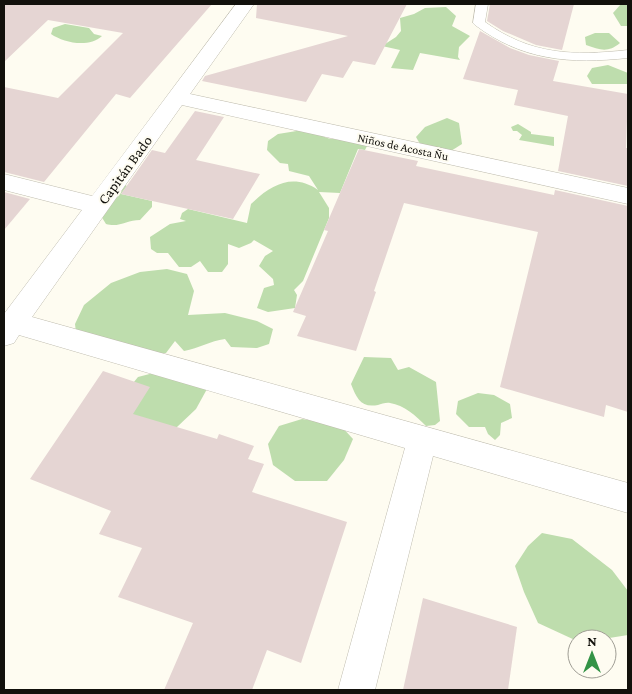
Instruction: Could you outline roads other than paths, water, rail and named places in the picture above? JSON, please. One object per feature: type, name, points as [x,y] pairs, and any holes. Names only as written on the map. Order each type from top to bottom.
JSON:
[{"type":"street","name":"Capitán Bado","points":[[9,329],[245,4]]},
{"type":"street","name":"Niños de Acosta Ñu","points":[[178,98],[628,196]]},
{"type":"street","points":[[4,182],[99,206]]},
{"type":"street","points":[[9,329],[422,439],[628,498]]},
{"type":"street","points":[[357,690],[422,439]]},
{"type":"lane","points":[[482,4],[479,22],[494,35],[526,50],[572,58],[591,59],[628,54]]}]
